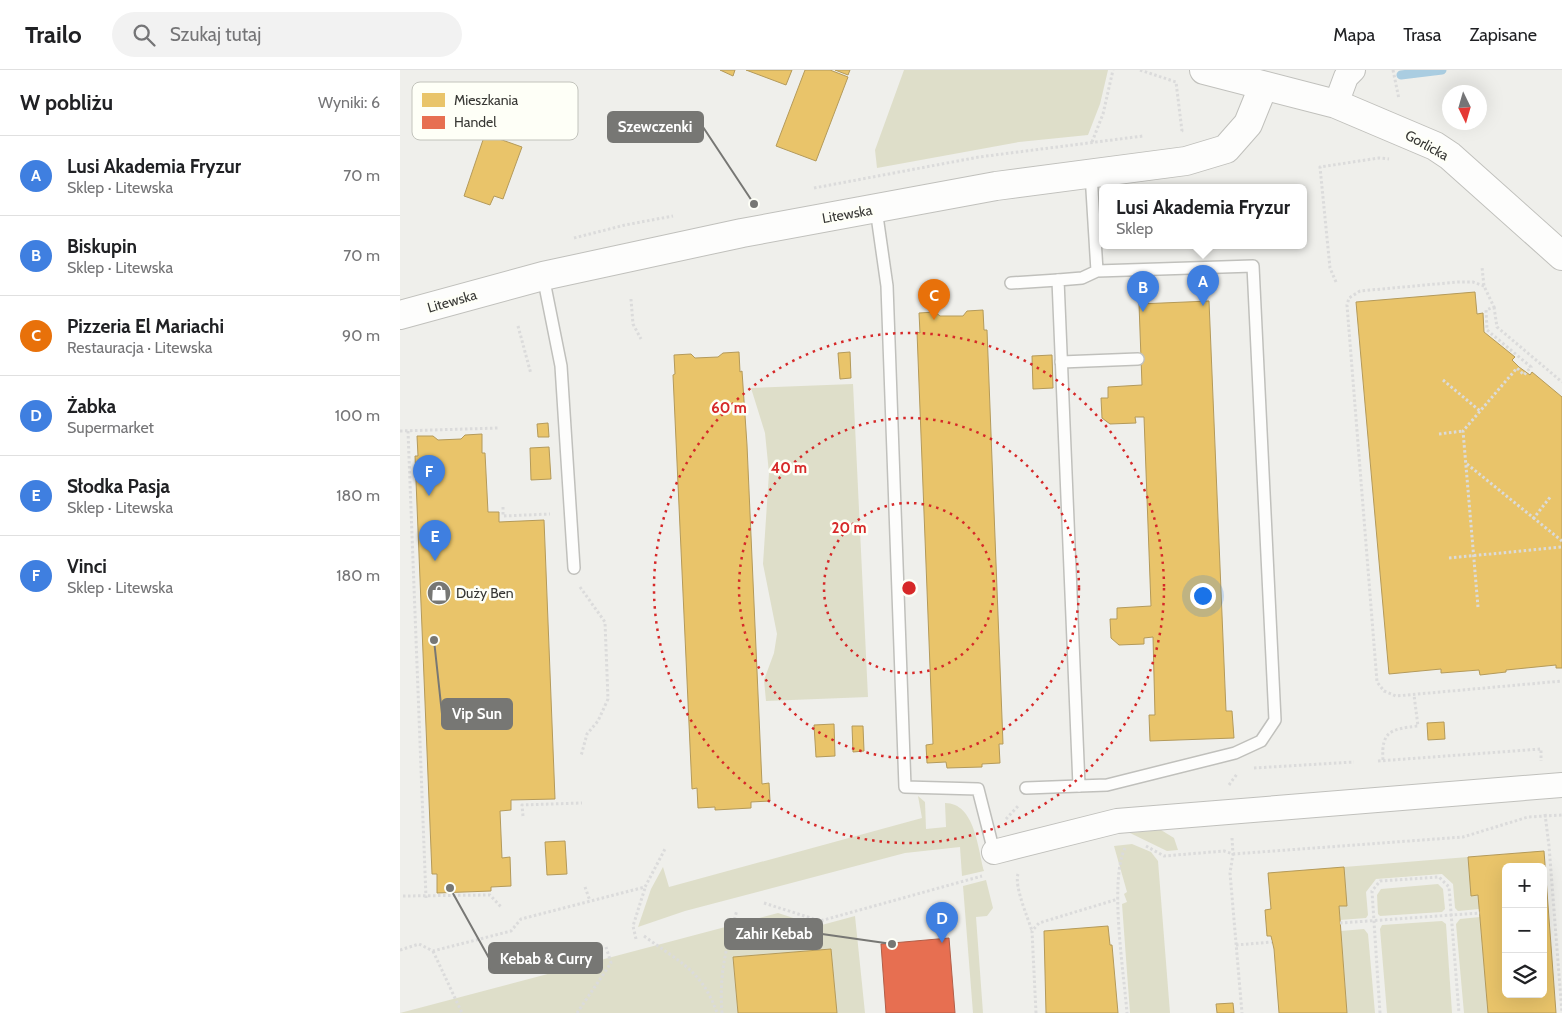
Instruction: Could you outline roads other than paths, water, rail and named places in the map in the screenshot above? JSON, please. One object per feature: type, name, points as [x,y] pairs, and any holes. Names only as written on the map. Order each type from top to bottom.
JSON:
[{"type":"street","name":"Gorlicka","points":[[1204,70],[1263,87],[1336,104],[1435,146],[1450,156],[1562,256]]},
{"type":"street","points":[[1336,104],[1346,77],[1353,70]]},
{"type":"street","name":"Litewska","points":[[400,316],[543,276],[742,233],[996,186],[1186,161],[1226,149],[1248,124],[1263,87]]},
{"type":"street","points":[[991,863],[1118,821],[1562,785]]},
{"type":"lane","points":[[1091,174],[1096,270]]},
{"type":"lane","points":[[876,209],[887,286],[906,787],[978,789],[991,863]]},
{"type":"lane","points":[[1012,283],[1082,278],[1096,270],[1253,266],[1275,720],[1261,741],[1235,753],[1108,785],[1026,788]]},
{"type":"lane","points":[[543,276],[561,366],[574,568]]},
{"type":"lane","points":[[1058,280],[1079,786]]},
{"type":"lane","points":[[1061,362],[1138,359]]},
{"type":"waterway","points":[[1401,75],[1442,70]]},
{"type":"place","name":"Szewczenki","points":[[754,204]]},
{"type":"place","name":"Lusi Akademia Fryzur","points":[[1203,306]]},
{"type":"place","name":"Biskupin","points":[[1143,312]]},
{"type":"place","name":"Pizzeria El Mariachi","points":[[934,320]]},
{"type":"place","name":"Vinci","points":[[429,496]]},
{"type":"place","name":"Słodka Pasja","points":[[435,561]]},
{"type":"place","name":"Duży Ben","points":[[439,593]]},
{"type":"place","name":"Vip Sun","points":[[434,640]]},
{"type":"place","name":"Kebab & Curry","points":[[450,888]]},
{"type":"place","name":"Żabka","points":[[942,943]]},
{"type":"place","name":"Zahir Kebab","points":[[892,944]]}]
